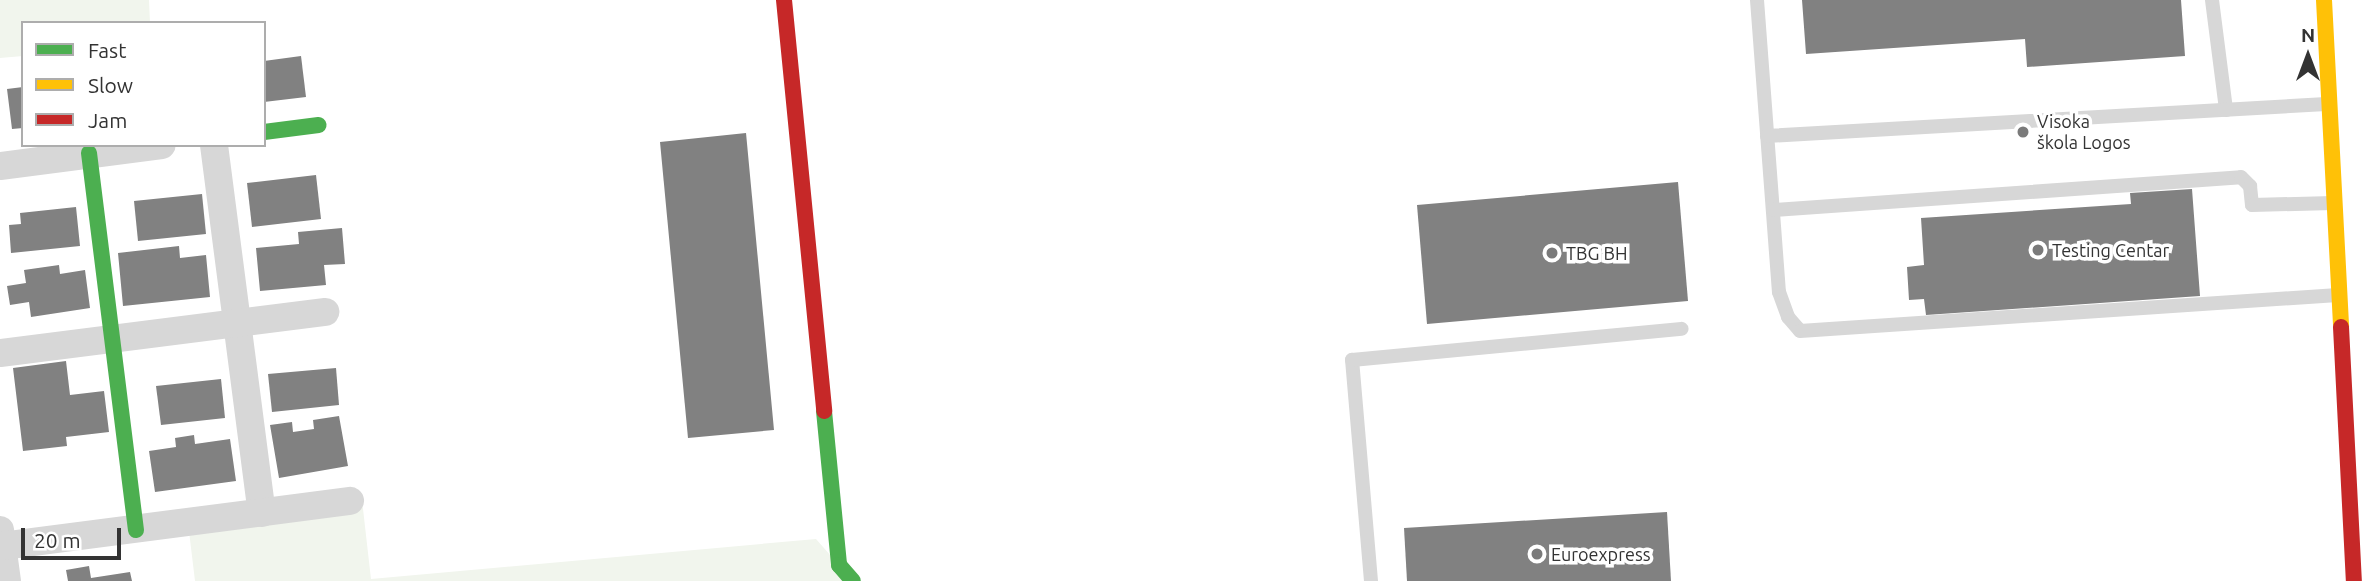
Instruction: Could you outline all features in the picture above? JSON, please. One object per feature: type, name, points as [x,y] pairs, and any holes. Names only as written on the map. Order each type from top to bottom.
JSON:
[{"type":"street","points":[[784,0],[839,565],[853,581]]},
{"type":"street","points":[[2324,0],[2340,295],[2347,318],[2354,581]]},
{"type":"street","points":[[266,132],[318,125]]},
{"type":"street","points":[[0,166],[144,147]]},
{"type":"street","points":[[214,147],[234,326],[262,513]]},
{"type":"street","points":[[89,153],[110,339],[136,530]]},
{"type":"street","points":[[0,353],[234,326],[325,312]]},
{"type":"street","points":[[7,581],[1,537],[136,530],[350,501]]},
{"type":"lane","points":[[1756,0],[1779,292],[1788,317],[1800,331],[2340,295]]},
{"type":"lane","points":[[2212,0],[2226,110]]},
{"type":"lane","points":[[1767,136],[2328,104]]},
{"type":"lane","points":[[1773,210],[2241,177],[2250,186],[2252,205],[2335,202]]},
{"type":"lane","points":[[1371,581],[1352,360],[1682,329]]},
{"type":"shaded area","points":[[0,0],[149,0],[150,21],[21,21],[21,56],[0,58]]},
{"type":"shaded area","points":[[362,500],[371,579],[816,539],[853,581],[195,581],[188,523]]},
{"type":"building","points":[[1802,0],[2181,0],[2185,56],[2027,67],[2025,39],[1806,54]]},
{"type":"building","points":[[301,56],[306,97],[266,102],[266,61]]},
{"type":"building","points":[[21,87],[21,128],[12,129],[7,89]]},
{"type":"building","points":[[746,133],[774,430],[688,438],[660,142]]},
{"type":"building","points":[[316,175],[321,219],[252,227],[247,183]]},
{"type":"building","name":"TBG BH","points":[[1678,182],[1688,301],[1427,324],[1417,205]]},
{"type":"building","points":[[2192,189],[2200,296],[1926,315],[1924,299],[1909,300],[1907,267],[1924,265],[1921,218],[2131,204],[2130,193]]},
{"type":"building","points":[[202,194],[206,234],[138,241],[134,201]]},
{"type":"building","points":[[76,207],[80,246],[11,253],[9,225],[21,224],[20,213]]},
{"type":"building","points":[[342,228],[345,264],[324,265],[326,285],[260,291],[256,248],[299,244],[298,232]]},
{"type":"building","points":[[179,246],[180,258],[206,255],[210,297],[123,306],[118,253]]},
{"type":"building","points":[[59,265],[60,274],[85,270],[90,308],[31,317],[29,302],[10,305],[7,286],[26,283],[24,270]]},
{"type":"building","points":[[66,361],[70,395],[104,391],[109,432],[66,437],[67,446],[23,451],[13,368]]},
{"type":"building","points":[[336,368],[339,405],[272,412],[268,374]]},
{"type":"building","points":[[221,379],[225,418],[161,425],[156,386]]},
{"type":"building","points":[[339,416],[348,466],[279,478],[270,425],[292,422],[293,432],[314,429],[313,420]]},
{"type":"building","points":[[194,435],[195,444],[230,439],[236,481],[155,492],[149,451],[176,447],[175,438]]},
{"type":"building","name":"Euroexpress","points":[[1667,512],[1671,581],[1407,581],[1404,528]]},
{"type":"building","points":[[89,566],[91,578],[130,572],[132,581],[68,581],[66,570]]},
{"type":"traffic: fast","points":[[266,132],[319,125]]},
{"type":"traffic: fast","points":[[89,153],[136,530]]},
{"type":"traffic: fast","points":[[824,411],[839,565],[853,581]]},
{"type":"traffic: slow","points":[[2324,0],[2341,327]]},
{"type":"traffic: jam","points":[[784,0],[824,411]]},
{"type":"traffic: jam","points":[[2341,327],[2354,581]]},
{"type":"place","name":"Visoka škola Logos","points":[[2023,132]]},
{"type":"place","name":"Testing Centar","points":[[2038,250]]},
{"type":"place","name":"TBG BH","points":[[1552,253]]},
{"type":"place","name":"Euroexpress","points":[[1537,554]]}]
